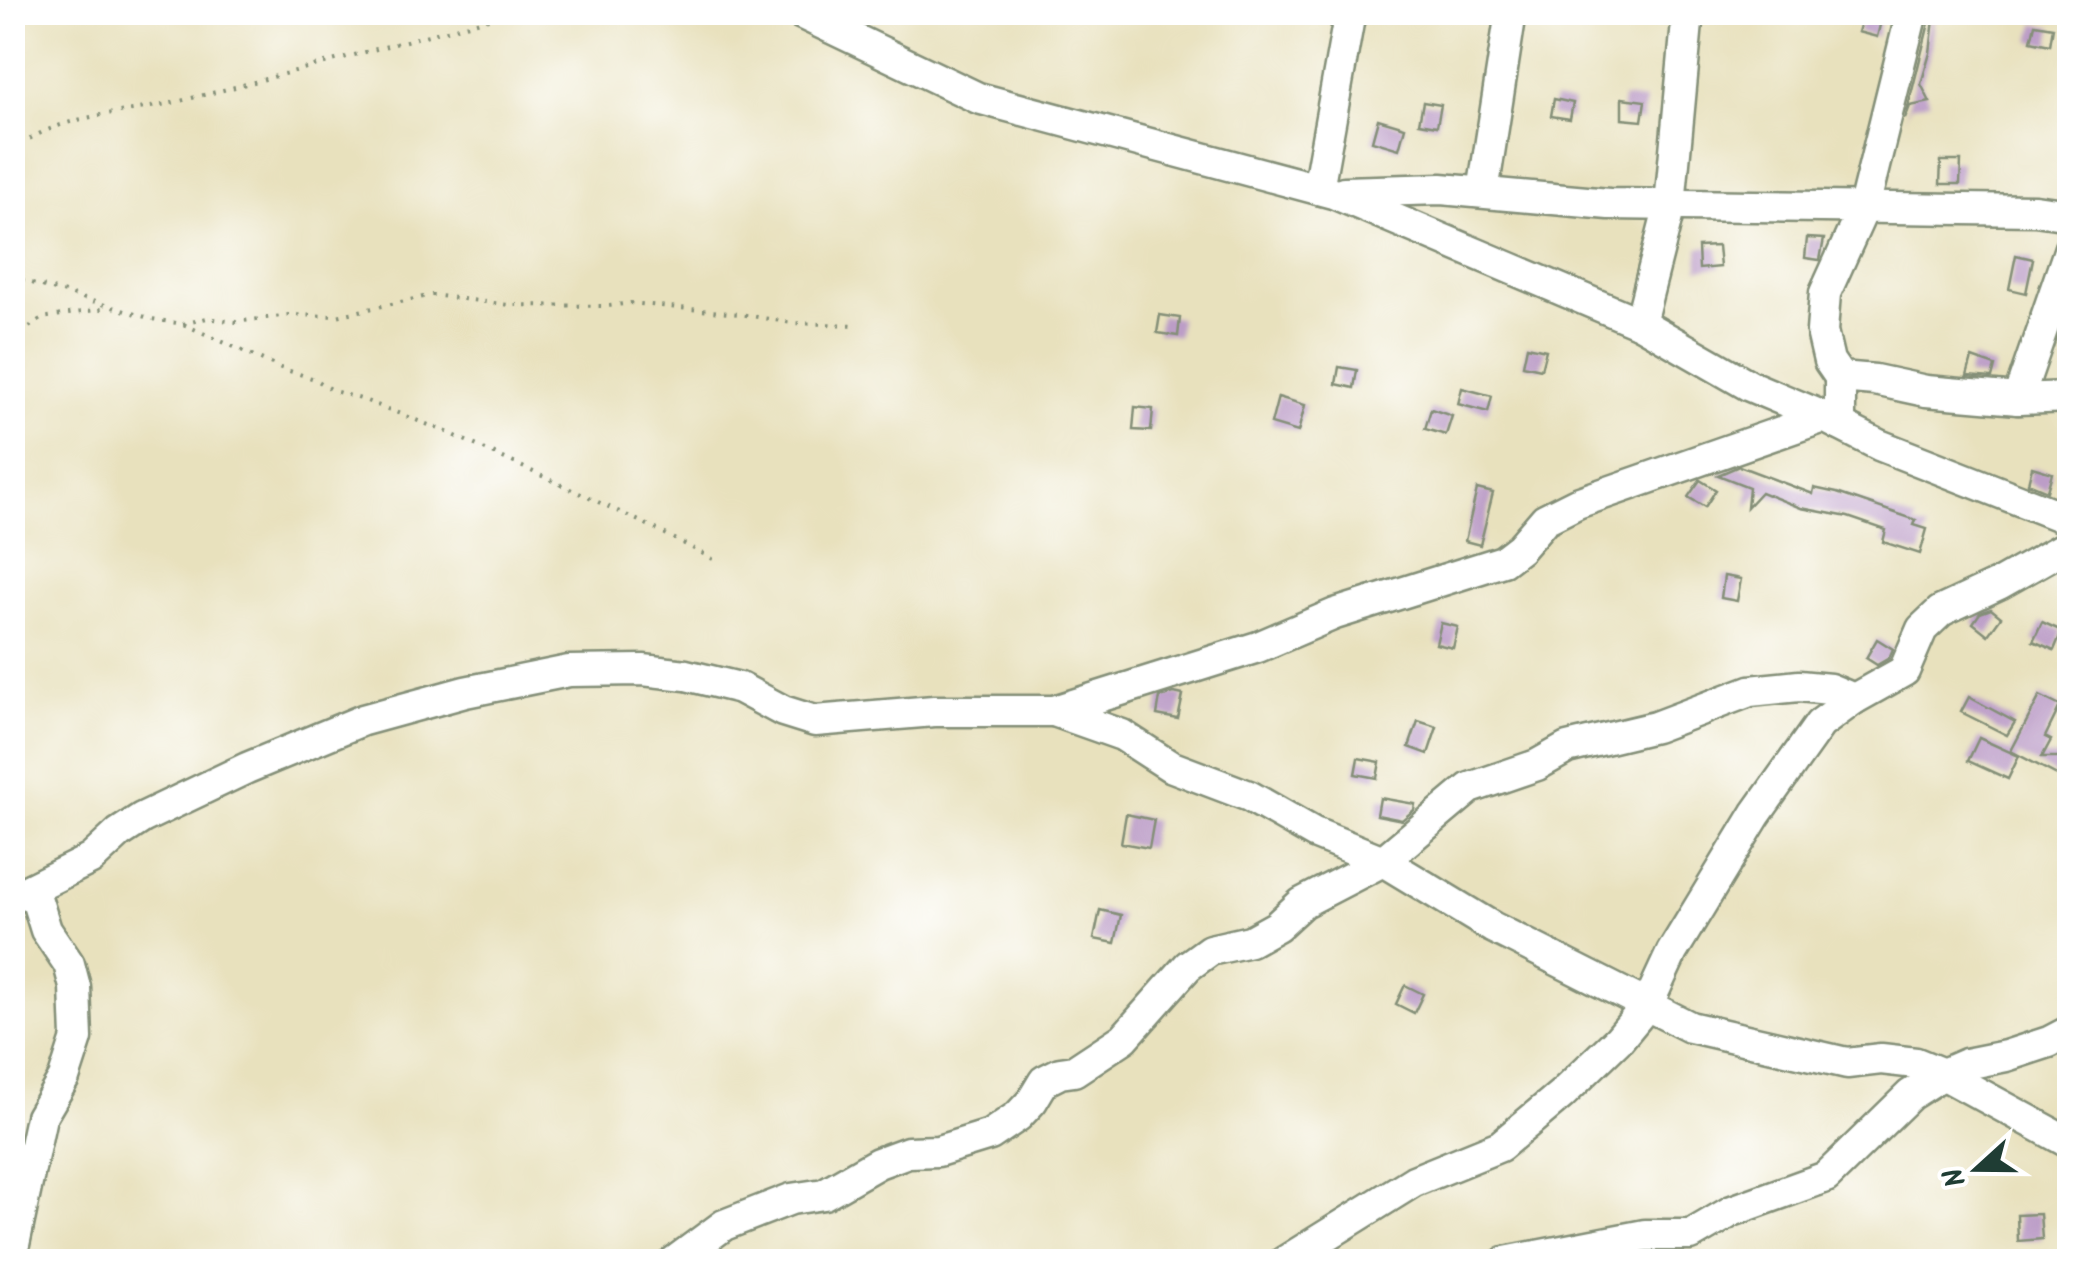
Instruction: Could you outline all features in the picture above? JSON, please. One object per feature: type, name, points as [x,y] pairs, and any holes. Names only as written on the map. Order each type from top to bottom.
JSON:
[{"type":"street","points":[[798,12],[978,98],[1326,191],[1640,323],[1750,386],[1879,445],[2070,520]]},
{"type":"street","points":[[1326,191],[1350,12]]},
{"type":"street","points":[[1483,192],[1511,12]]},
{"type":"street","points":[[1640,323],[1670,204],[1688,12]]},
{"type":"street","points":[[1832,421],[1840,377],[1830,361],[1822,332],[1826,293],[1864,208],[1912,12]]},
{"type":"street","points":[[1326,191],[1442,189],[1609,204],[2035,210],[2070,215]]},
{"type":"street","points":[[2018,399],[2070,248]]},
{"type":"street","points":[[1840,377],[1926,391],[2018,399],[2070,398]]},
{"type":"street","points":[[12,1254],[41,1117],[64,1078],[76,1038],[75,987],[69,964],[23,893],[92,859],[118,833],[142,818],[247,768],[363,720],[465,692],[569,671],[644,670],[686,675],[740,688],[783,711],[815,721],[934,711],[1054,711],[1503,561],[1545,519],[1577,503],[1832,421]]},
{"type":"street","points":[[1284,1262],[1414,1181],[1500,1146],[1562,1094],[1619,1039],[1648,1004],[1672,952],[1756,814],[1820,724],[1854,699],[1904,671],[1922,629],[1941,611],[2000,584],[2070,544]]},
{"type":"street","points":[[674,1262],[724,1225],[791,1199],[824,1194],[908,1152],[938,1151],[990,1136],[1032,1102],[1044,1081],[1074,1071],[1124,1038],[1141,1016],[1210,950],[1250,941],[1302,904],[1382,861],[1470,788],[1537,765],[1567,748],[1655,727],[1750,691],[1799,686],[1830,689],[1854,699]]},
{"type":"street","points":[[1054,711],[1122,736],[1170,766],[1249,796],[1314,832],[1382,861],[1492,927],[1690,1027],[1847,1064],[1881,1059],[1916,1063],[2070,1143]]},
{"type":"street","points":[[1505,1262],[1645,1235],[1691,1235],[1732,1210],[1826,1177],[1910,1095],[1943,1074],[2050,1042],[2070,1031]]},
{"type":"path","points":[[12,150],[37,132],[84,118],[176,102],[515,12]]},
{"type":"path","points":[[12,276],[152,320],[184,324],[284,370],[314,379],[334,392],[447,432],[713,559]]},
{"type":"path","points":[[184,324],[207,318],[236,322],[289,315],[337,316],[432,296],[509,305],[630,303],[781,322],[856,325]]},
{"type":"path","points":[[12,339],[42,318],[113,308]]},
{"type":"building","points":[[1863,16],[1881,21],[1877,37],[1858,32]]},
{"type":"building","points":[[1930,19],[1934,19],[1930,53],[1921,84],[1930,102],[1910,106],[1905,119]]},
{"type":"building","points":[[2035,24],[2053,27],[2050,45],[2031,41]]},
{"type":"building","points":[[1622,98],[1645,101],[1642,121],[1622,119]]},
{"type":"building","points":[[1554,99],[1573,103],[1570,119],[1551,116]]},
{"type":"building","points":[[1423,102],[1441,105],[1437,126],[1419,123]]},
{"type":"building","points":[[1378,119],[1405,127],[1399,149],[1372,141]]},
{"type":"building","points":[[1941,161],[1961,161],[1960,184],[1940,184]]},
{"type":"building","points":[[1807,238],[1824,239],[1820,260],[1805,258]]},
{"type":"building","points":[[1718,246],[1720,267],[1699,269],[1698,247]]},
{"type":"building","points":[[2016,255],[2033,259],[2026,293],[2009,289]]},
{"type":"building","points":[[1160,315],[1180,318],[1178,336],[1157,333]]},
{"type":"building","points":[[1527,346],[1546,350],[1541,369],[1523,365]]},
{"type":"building","points":[[1972,358],[1995,366],[1992,378],[1967,376]]},
{"type":"building","points":[[1339,367],[1357,370],[1354,388],[1336,384]]},
{"type":"building","points":[[1462,388],[1492,396],[1488,412],[1458,404]]},
{"type":"building","points":[[1278,397],[1305,405],[1298,432],[1271,424]]},
{"type":"building","points":[[1135,407],[1153,409],[1151,431],[1133,430]]},
{"type":"building","points":[[1431,409],[1452,416],[1446,435],[1425,429]]},
{"type":"building","points":[[1739,466],[1813,494],[1814,488],[1837,493],[1916,520],[1914,525],[1927,529],[1920,554],[1883,542],[1886,530],[1848,517],[1801,508],[1761,492],[1747,507],[1749,487],[1718,475]]},
{"type":"building","points":[[2032,467],[2052,473],[2047,491],[2028,483]]},
{"type":"building","points":[[1700,480],[1716,490],[1705,507],[1688,497]]},
{"type":"building","points":[[1477,489],[1493,493],[1480,545],[1465,541]]},
{"type":"building","points":[[1724,576],[1741,579],[1737,601],[1721,598]]},
{"type":"building","points":[[1991,609],[2001,617],[1988,635],[1973,623],[1980,613]]},
{"type":"building","points":[[2042,622],[2062,631],[2054,650],[2033,641]]},
{"type":"building","points":[[1441,623],[1458,627],[1453,648],[1436,644]]},
{"type":"building","points":[[1877,639],[1893,649],[1889,658],[1877,665],[1866,658]]},
{"type":"building","points":[[1183,695],[1178,719],[1157,715],[1160,697]]},
{"type":"building","points":[[2040,696],[2060,706],[2045,737],[2051,740],[2042,757],[2070,757],[2070,776],[2057,775],[2011,751]]},
{"type":"building","points":[[1969,697],[2015,722],[2007,735],[1961,712]]},
{"type":"building","points":[[1418,721],[1437,727],[1428,754],[1409,747]]},
{"type":"building","points":[[1979,738],[2019,756],[2008,779],[1968,761]]},
{"type":"building","points":[[1358,758],[1380,762],[1377,778],[1355,774]]},
{"type":"building","points":[[1380,798],[1415,804],[1414,810],[1402,820],[1377,815]]},
{"type":"building","points":[[1126,814],[1154,820],[1149,848],[1121,843]]},
{"type":"building","points":[[1100,910],[1121,915],[1115,943],[1094,939]]},
{"type":"building","points":[[1405,985],[1423,994],[1414,1013],[1396,1004]]},
{"type":"building","points":[[2040,1214],[2042,1239],[2018,1241],[2017,1215]]}]
